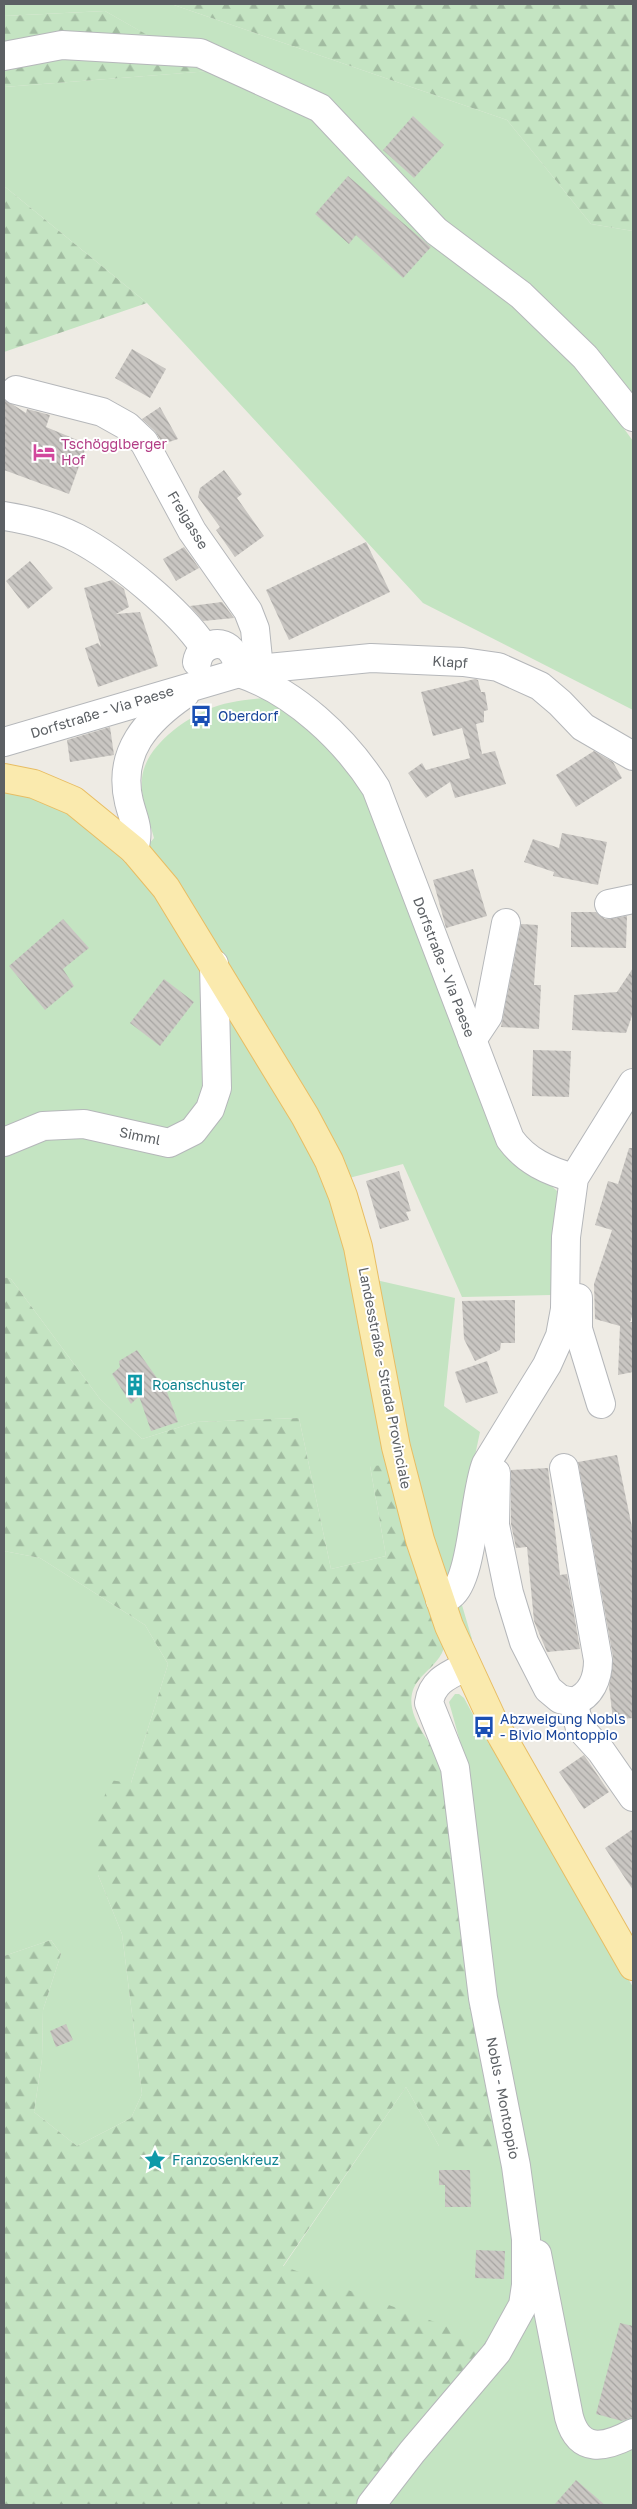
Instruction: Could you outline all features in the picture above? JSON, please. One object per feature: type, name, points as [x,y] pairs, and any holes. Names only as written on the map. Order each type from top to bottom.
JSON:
[{"type":"main road","name":"Landesstraße - Strada Provinciale","points":[[4,778],[34,784],[74,801],[134,850],[166,888],[214,964],[305,1116],[329,1161],[343,1196],[358,1247],[396,1447],[420,1540],[440,1600],[467,1666],[492,1719],[633,1966]]},
{"type":"street","points":[[4,56],[62,45],[200,54],[320,108],[436,231],[521,295],[585,357],[624,387],[633,417]]},
{"type":"street","name":"Freigasse","points":[[16,390],[102,412],[127,426],[144,442],[192,531],[248,611],[255,629],[249,671]]},
{"type":"street","points":[[4,516],[54,528],[77,538],[99,551],[182,619],[204,647]]},
{"type":"street","points":[[200,683],[197,662],[198,654],[204,647],[212,644],[226,646],[249,671]]},
{"type":"street","name":"Klapf","points":[[249,671],[371,658],[463,662],[498,667],[540,686],[560,703],[582,727],[633,756]]},
{"type":"street","name":"Dorfstraße - Via Paese","points":[[4,742],[200,683],[249,671],[253,678],[286,696],[335,735],[366,771],[376,788],[510,1139],[520,1152],[535,1163],[574,1178]]},
{"type":"street","name":"Dorfstraße - Via Paese","points":[[134,850],[138,837],[138,826],[129,802],[126,775],[128,759],[135,744],[152,721],[163,710],[200,683]]},
{"type":"street","points":[[472,1040],[488,1016],[506,923]]},
{"type":"street","name":"Simml","points":[[4,1142],[43,1126],[84,1124],[169,1143],[193,1130],[210,1109],[217,1088],[214,964]]},
{"type":"street","points":[[440,1600],[451,1595],[462,1578],[471,1541],[480,1479],[486,1464],[547,1366],[560,1336],[566,1309],[566,1237],[574,1178],[633,1083]]},
{"type":"street","points":[[566,1237],[578,1243],[578,1329],[601,1404]]},
{"type":"street","points":[[486,1464],[497,1475],[495,1525],[510,1593],[524,1642],[548,1689],[560,1699],[573,1702],[580,1700],[591,1688],[598,1670],[598,1660],[564,1468]]},
{"type":"street","name":"Nobls - Montoppio","points":[[371,2505],[506,2338],[523,2305],[526,2285],[526,2239],[516,2166],[483,1998],[455,1768],[428,1702],[435,1684],[467,1666]]},
{"type":"street","points":[[573,1702],[580,1728],[601,1751],[633,1798]]},
{"type":"street","points":[[526,2239],[531,2244],[538,2259],[569,2417],[576,2436],[586,2443],[599,2446],[612,2444],[633,2433]]},
{"type":"green space","points":[[4,4],[171,4],[507,120],[591,224],[633,231],[633,404],[617,419],[633,441],[633,710],[423,603],[147,303],[4,186],[4,87],[210,71],[105,11],[4,16]]},
{"type":"green space","points":[[171,4],[633,4],[633,231],[591,224],[507,120]]},
{"type":"green space","points":[[105,11],[211,71],[4,87],[4,16]]},
{"type":"green space","points":[[4,186],[147,303],[4,352]]},
{"type":"green space","points":[[263,698],[288,708],[335,748],[368,796],[505,1143],[557,1191],[551,1295],[462,1297],[403,1164],[349,1178],[376,1280],[455,1298],[444,1406],[480,1432],[451,1568],[472,1639],[444,1648],[388,1466],[370,1466],[386,1556],[331,1569],[299,1418],[196,1422],[142,1439],[100,1399],[11,1279],[4,1277],[4,792],[36,796],[82,817],[135,861],[154,838],[142,793],[142,778],[150,756],[157,746],[176,728],[207,710],[227,703]]},
{"type":"green space","points":[[4,1277],[11,1279],[100,1399],[142,1439],[196,1422],[299,1418],[331,1569],[386,1556],[370,1466],[388,1465],[444,1648],[436,1662],[418,1681],[411,1701],[417,1723],[442,1760],[502,2154],[439,2146],[406,2087],[283,2266],[489,2342],[360,2505],[4,2505],[4,1956],[51,1940],[61,1954],[43,2010],[42,2059],[34,2112],[77,2146],[131,2118],[142,2094],[122,1934],[98,1875],[96,1827],[109,1780],[131,1783],[168,1664],[145,1625],[40,1558],[4,1551]]},
{"type":"green space","points":[[4,1551],[40,1558],[145,1625],[168,1664],[131,1783],[98,1875],[122,1934],[142,2094],[131,2118],[77,2146],[34,2112],[42,2059],[43,2010],[61,1954],[51,1940],[4,1956]]},
{"type":"green space","points":[[455,1694],[459,1694],[464,1698],[489,1744],[493,1742],[532,1818],[633,1987],[633,2505],[360,2505],[283,2267],[406,2087],[439,2146],[493,2001],[461,1745],[449,1702]]},
{"type":"building","points":[[413,116],[444,145],[414,178],[383,150]]},
{"type":"building","points":[[348,176],[431,247],[403,278],[356,235],[349,244],[315,214]]},
{"type":"building","points":[[132,349],[166,369],[150,398],[115,378]]},
{"type":"building","name":"Tschögglberger Hof","points":[[4,399],[26,413],[27,409],[50,415],[46,427],[87,444],[69,494],[4,470]]},
{"type":"building","points":[[160,407],[178,439],[163,444],[155,431],[142,419]]},
{"type":"building","points":[[224,470],[242,494],[237,498],[264,536],[235,557],[216,530],[220,527],[198,497],[200,488]]},
{"type":"building","points":[[366,542],[390,592],[289,640],[266,590]]},
{"type":"building","points":[[184,547],[199,568],[176,581],[163,559]]},
{"type":"building","points":[[30,561],[53,588],[28,609],[6,581]]},
{"type":"building","points":[[112,580],[124,589],[129,607],[116,614],[140,612],[158,666],[98,687],[85,648],[98,643],[101,647],[84,588]]},
{"type":"building","points":[[222,602],[234,618],[203,621],[190,606]]},
{"type":"building","points":[[475,679],[478,680],[481,692],[485,692],[488,710],[484,711],[484,722],[476,724],[482,754],[495,751],[506,784],[455,798],[450,782],[426,798],[408,773],[422,763],[426,770],[470,758],[462,728],[433,736],[421,692]]},
{"type":"building","points":[[110,727],[114,755],[70,762],[67,740]]},
{"type":"building","points":[[594,751],[613,762],[622,778],[576,807],[556,775]]},
{"type":"building","points":[[562,833],[607,842],[598,885],[553,876],[554,872],[524,862],[533,839],[559,848]]},
{"type":"building","points":[[473,869],[487,916],[446,928],[433,880]]},
{"type":"building","points":[[571,912],[596,912],[605,919],[627,916],[626,948],[571,947]]},
{"type":"building","points":[[63,919],[89,948],[63,969],[74,986],[45,1010],[9,966]]},
{"type":"building","points":[[521,924],[538,925],[534,985],[541,985],[539,1029],[501,1027]]},
{"type":"building","points":[[633,968],[633,1013],[626,1033],[572,1030],[574,995],[617,992]]},
{"type":"building","points":[[164,979],[194,1002],[160,1046],[130,1023]]},
{"type":"building","points":[[533,1050],[571,1051],[569,1097],[532,1096]]},
{"type":"building","points":[[629,1148],[633,1148],[633,1314],[630,1322],[633,1322],[633,1372],[618,1375],[620,1326],[595,1319],[594,1284],[612,1230],[595,1225],[608,1181],[618,1184]]},
{"type":"building","points":[[399,1171],[411,1211],[406,1212],[409,1220],[380,1229],[366,1181]]},
{"type":"building","points":[[515,1300],[515,1343],[501,1343],[500,1350],[475,1361],[464,1339],[462,1301]]},
{"type":"building","points":[[137,1350],[167,1392],[178,1422],[151,1431],[139,1396],[131,1404],[112,1374],[120,1367],[119,1361]]},
{"type":"building","points":[[487,1361],[498,1393],[466,1403],[455,1372]]},
{"type":"building","points":[[617,1455],[633,1532],[633,1718],[613,1720],[609,1686],[613,1657],[578,1462]]},
{"type":"building","points":[[548,1468],[560,1575],[567,1574],[580,1649],[547,1652],[534,1621],[527,1547],[516,1548],[511,1524],[511,1470]]},
{"type":"building","points":[[584,1755],[609,1792],[584,1809],[559,1772]]},
{"type":"building","points":[[633,1829],[633,1890],[605,1848]]},
{"type":"building","points":[[66,2024],[73,2040],[56,2047],[50,2031]]},
{"type":"building","points":[[439,2170],[470,2170],[471,2207],[445,2207],[445,2185],[439,2185]]},
{"type":"building","points":[[476,2250],[505,2251],[504,2279],[475,2278]]},
{"type":"building","points":[[620,2323],[633,2326],[633,2417],[622,2421],[596,2414]]},
{"type":"building","points":[[576,2480],[605,2505],[554,2505]]},
{"type":"place","name":"Tschögglberger Hof","points":[[44,452]]},
{"type":"place","name":"Oberdorf","points":[[201,716]]},
{"type":"place","name":"Roanschuster","points":[[135,1385]]},
{"type":"place","name":"Abzweigung Nobls - Bivio Montoppio","points":[[484,1727]]},
{"type":"place","name":"Franzosenkreuz","points":[[155,2160]]}]
